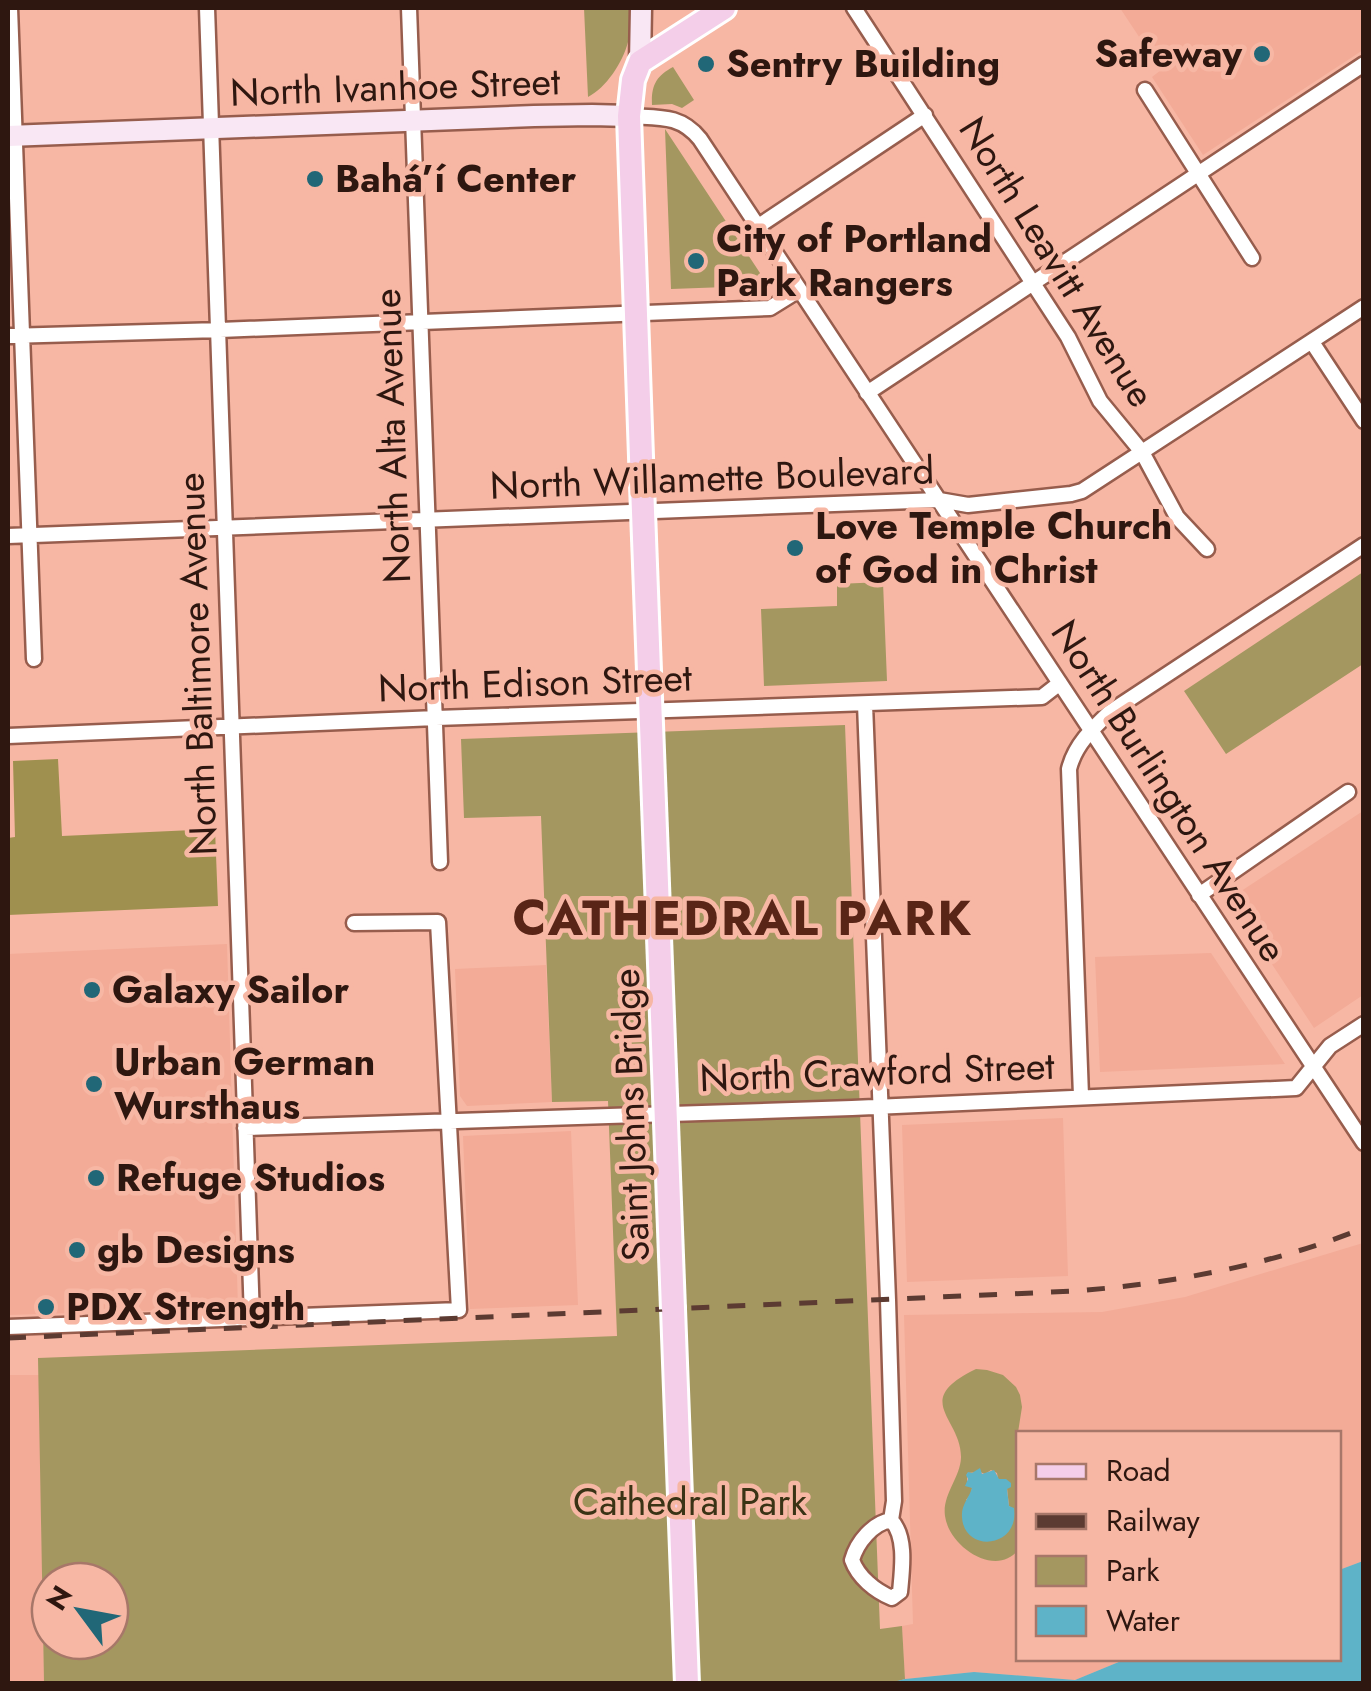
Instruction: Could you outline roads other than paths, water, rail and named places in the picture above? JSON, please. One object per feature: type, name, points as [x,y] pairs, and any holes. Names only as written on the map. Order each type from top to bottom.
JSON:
[{"type":"main road","points":[[628,116],[640,62],[642,8]]},
{"type":"main road","points":[[640,62],[724,8]]},
{"type":"main road","name":"North Ivanhoe Street","points":[[11,136],[592,114],[628,116]]},
{"type":"main road","name":"Saint Johns Bridge","points":[[628,116],[687,1684]]},
{"type":"street","points":[[10,8],[15,336],[30,535],[34,659]]},
{"type":"street","name":"North Baltimore Avenue","points":[[207,8],[252,1318]]},
{"type":"street","name":"North Alta Avenue","points":[[409,8],[440,862]]},
{"type":"street","name":"North Leavitt Avenue","points":[[854,8],[1068,337],[1100,400],[1142,452],[1177,518],[1207,549]]},
{"type":"street","points":[[868,393],[1364,64]]},
{"type":"street","points":[[1144,90],[1252,258]]},
{"type":"street","points":[[757,227],[925,115]]},
{"type":"street","name":"North Burlington Avenue","points":[[628,116],[666,118],[692,129],[1364,1143]]},
{"type":"street","points":[[15,336],[770,308],[799,290]]},
{"type":"street","name":"North Willamette Boulevard","points":[[8,536],[939,500],[968,504],[1075,493],[1364,307]]},
{"type":"street","points":[[1312,342],[1364,421]]},
{"type":"street","points":[[1081,1096],[1068,769],[1072,757],[1090,730],[1110,712],[1364,544]]},
{"type":"street","name":"North Edison Street","points":[[8,736],[1042,697],[1060,684]]},
{"type":"street","points":[[865,704],[894,1501],[891,1520]]},
{"type":"street","points":[[1199,894],[1348,792]]},
{"type":"street","points":[[8,1327],[459,1310],[438,922],[354,924]]},
{"type":"street","name":"North Crawford Street","points":[[245,1128],[1296,1088],[1330,1046],[1364,1024]]},
{"type":"street","points":[[891,1520],[900,1536],[901,1575],[900,1592],[892,1598],[864,1579],[852,1560],[858,1545],[878,1523],[891,1520]]},
{"type":"water","points":[[980,1468],[982,1474],[994,1470],[999,1479],[1011,1483],[1007,1489],[1014,1521],[1001,1538],[991,1541],[972,1537],[962,1517],[972,1488],[965,1486],[966,1475]]},
{"type":"water","points":[[1363,1561],[1363,1683],[889,1683],[974,1672],[1075,1680],[1121,1661],[1341,1661],[1341,1569]]},
{"type":"railway","points":[[8,1338],[1076,1291],[1222,1270],[1294,1252],[1364,1228]]},
{"type":"place","name":"Safeway","points":[[1262,54]]},
{"type":"place","name":"Sentry Building","points":[[706,64]]},
{"type":"place","name":"Bahá’í Center","points":[[315,179]]},
{"type":"place","name":"City of Portland Park Rangers","points":[[696,261]]},
{"type":"place","name":"Love Temple Church of God in Christ","points":[[795,548]]},
{"type":"place","name":"Galaxy Sailor","points":[[92,990]]},
{"type":"place","name":"Urban German Wursthaus","points":[[94,1084]]},
{"type":"place","name":"Refuge Studios","points":[[96,1178]]},
{"type":"place","name":"gb Designs","points":[[77,1250]]},
{"type":"place","name":"PDX Strength","points":[[46,1307]]},
{"type":"district","name":"CATHEDRAL PARK","points":[[743,918]]},
{"type":"park label","name":"Cathedral Park","points":[[690,1502]]}]
